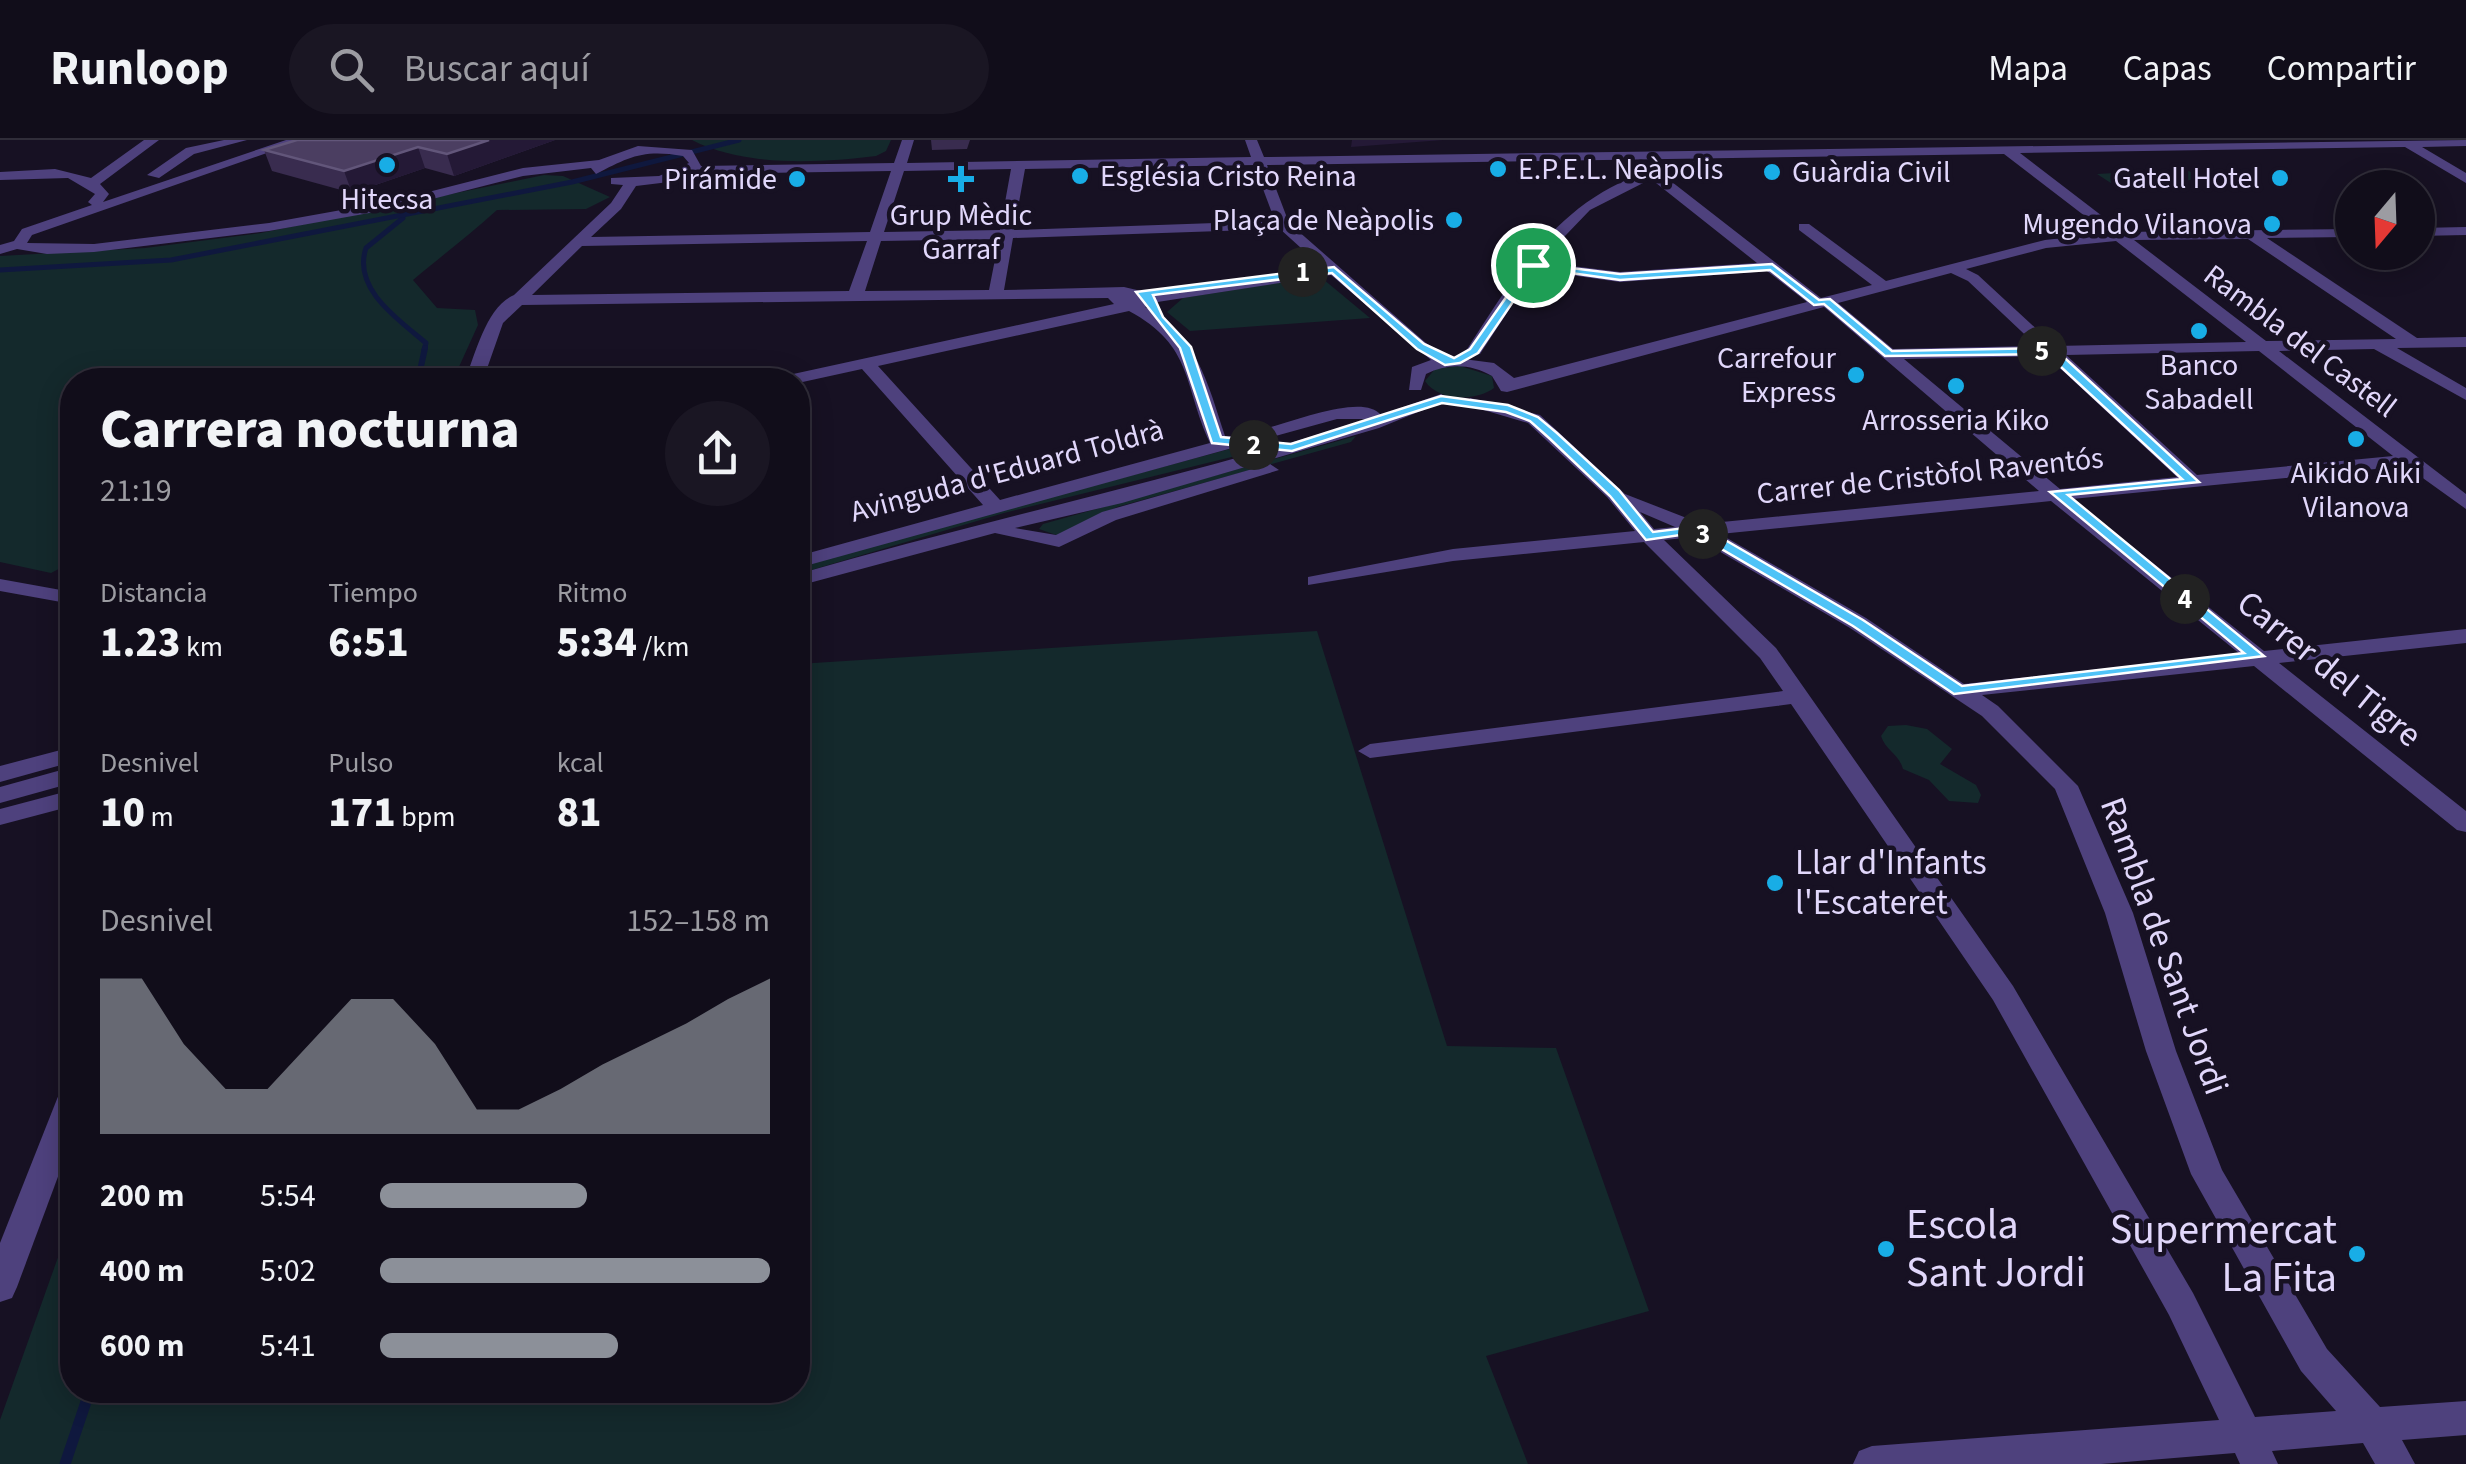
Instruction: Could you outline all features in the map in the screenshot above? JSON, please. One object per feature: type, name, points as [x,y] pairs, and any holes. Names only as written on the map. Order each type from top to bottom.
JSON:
[{"type":"street","points":[[94,183],[103,172],[153,140]]},
{"type":"street","points":[[0,250],[20,241],[27,232],[158,180],[190,151],[241,140]]},
{"type":"street","points":[[0,235],[158,180],[298,140]]},
{"type":"street","points":[[855,296],[908,140]]},
{"type":"street","points":[[1251,140],[1283,225],[1420,346],[1451,361],[1549,375]]},
{"type":"street","points":[[2404,141],[2466,179]]},
{"type":"street","points":[[598,169],[632,182],[694,164],[1781,152],[2115,143],[2466,142]]},
{"type":"street","points":[[0,250],[170,240],[329,218],[526,172],[598,169],[662,146],[694,164]]},
{"type":"street","name":"Rambla del Castell","points":[[2006,148],[2466,503]]},
{"type":"street","points":[[1451,361],[1474,351],[1533,265],[1579,208],[1627,181],[1781,152]]},
{"type":"street","points":[[1581,154],[1622,165],[1619,169],[1627,181]]},
{"type":"street","points":[[996,294],[1019,163]]},
{"type":"street","points":[[0,176],[60,174],[94,183],[102,194],[95,202]]},
{"type":"street","name":"Carrer del Tigre","points":[[1653,174],[1889,354],[2466,824]]},
{"type":"street","points":[[478,368],[496,321],[619,202],[632,182]]},
{"type":"street","points":[[576,242],[1283,225]]},
{"type":"street","points":[[1804,227],[1883,286]]},
{"type":"street","points":[[2435,232],[2466,231]]},
{"type":"street","points":[[1420,346],[1417,378],[1441,400],[1476,402],[1497,397],[1508,386],[2045,244],[2118,236],[2335,234]]},
{"type":"street","points":[[0,235],[51,249]]},
{"type":"street","points":[[2252,235],[2413,343]]},
{"type":"street","points":[[1533,265],[1620,277],[1772,266]]},
{"type":"street","points":[[1951,268],[1973,278],[2193,482]]},
{"type":"street","points":[[810,376],[1132,299],[1334,270]]},
{"type":"street","points":[[514,300],[996,294],[1132,299],[1159,318],[1185,347],[1216,440],[1233,444]]},
{"type":"street","points":[[1889,354],[2466,342]]},
{"type":"street","points":[[2378,344],[2466,395]]},
{"type":"street","name":"Rambla de Sant Jordi","points":[[1474,351],[1534,410],[1534,419]]},
{"type":"street","name":"Avinguda d'Eduard Toldrà","points":[[1028,528],[1058,541],[1076,536],[1108,516],[1358,442],[1373,419],[1395,404],[1417,378],[1451,361]]},
{"type":"street","points":[[866,363],[996,508]]},
{"type":"street","name":"Avinguda d'Eduard Toldrà","points":[[810,577],[969,534],[1028,528],[1154,485],[1292,448],[1441,400]]},
{"type":"street","name":"Rambla de Sant Jordi","points":[[1476,402],[1534,419],[1614,493],[1650,537],[1768,653],[2003,992],[2181,1304],[2252,1449]]},
{"type":"street","name":"Avinguda d'Eduard Toldrà","points":[[810,559],[1336,414],[1373,419]]},
{"type":"street","name":"Avinguda d'Eduard Toldrà","points":[[1233,444],[1292,448]]},
{"type":"street","name":"Carrer de Cristòfol Raventós","points":[[1696,529],[2409,460]]},
{"type":"street","name":"Avinguda d'Eduard Toldrà","points":[[969,534],[980,523],[1102,489],[1154,485]]},
{"type":"street","name":"Rambla de Sant Jordi","points":[[1614,493],[1696,529],[1858,623],[1990,711],[2066,786],[2119,913],[2160,1050],[2207,1174],[2314,1360],[2372,1424],[2396,1464]]},
{"type":"street","points":[[1028,528],[1026,515],[1050,503]]},
{"type":"street","points":[[1314,582],[1453,556],[1696,529]]},
{"type":"street","points":[[0,586],[60,596]]},
{"type":"street","points":[[1959,690],[2466,636]]},
{"type":"street","points":[[1370,751],[1796,696]]},
{"type":"street","points":[[0,774],[60,757]]},
{"type":"street","points":[[0,795],[60,779]]},
{"type":"street","points":[[0,817],[60,801]]},
{"type":"street","points":[[0,1287],[60,1130]]},
{"type":"street","points":[[1872,1464],[2252,1449],[2372,1424],[2466,1418]]},
{"type":"green space","points":[[692,140],[891,140],[886,151],[876,156],[782,161],[735,155]]},
{"type":"green space","points":[[2185,169],[2200,177],[2186,181],[2189,188],[2181,190],[2117,187],[2097,174]]},
{"type":"green space","points":[[544,175],[563,176],[610,197],[586,209],[497,210],[413,280],[437,308],[475,310],[478,325],[458,368],[60,368],[60,568],[51,573],[0,562],[0,256],[145,248],[261,233]]},
{"type":"green space","points":[[1323,279],[1370,318],[1190,331],[1167,312],[1183,298]]},
{"type":"green space","points":[[1460,366],[1492,376],[1494,388],[1477,396],[1457,397],[1431,388],[1425,381],[1435,369]]},
{"type":"green space","points":[[1356,436],[1351,442],[1117,507],[1059,536],[1039,529],[1043,524]]},
{"type":"green space","points":[[1237,447],[1260,450],[1004,513],[810,570],[810,562]]},
{"type":"green space","points":[[1317,631],[1447,1046],[1556,1048],[1649,1311],[1486,1356],[1528,1464],[0,1464],[0,1420],[60,1252],[60,1403],[810,1403],[810,663]]},
{"type":"green space","points":[[1888,726],[1927,729],[1952,749],[1940,764],[1976,785],[1981,795],[1978,803],[1949,801],[1929,780],[1903,769],[1881,736]]},
{"type":"building","points":[[297,140],[489,140],[447,154],[418,147],[344,171],[264,150]]},
{"type":"waterway","points":[[0,270],[171,260],[572,182],[739,140]]},
{"type":"waterway","points":[[403,218],[366,248],[363,263],[372,290],[391,314],[426,343],[424,350]]},
{"type":"waterway","points":[[421,368],[425,348]]},
{"type":"waterway","points":[[65,1464],[86,1403]]},
{"type":"place","name":"Hitecsa","points":[[387,165]]},
{"type":"place","name":"E.P.E.L. Neàpolis","points":[[1498,169]]},
{"type":"place","name":"Guàrdia Civil","points":[[1772,172]]},
{"type":"place","name":"Església Cristo Reina","points":[[1080,176]]},
{"type":"place","name":"Gatell Hotel","points":[[2280,178]]},
{"type":"place","name":"Pirámide","points":[[797,179]]},
{"type":"place","name":"Grup Mèdic Garraf","points":[[961,179]]},
{"type":"place","name":"Plaça de Neàpolis","points":[[1454,220]]},
{"type":"place","name":"Mugendo Vilanova","points":[[2272,224]]},
{"type":"place","name":"Banco Sabadell","points":[[2199,331]]},
{"type":"place","name":"Carrefour Express","points":[[1856,375]]},
{"type":"place","name":"Arrosseria Kiko","points":[[1956,386]]},
{"type":"place","name":"Aikido Aiki Vilanova","points":[[2356,439]]},
{"type":"place","name":"Llar d'Infants l'Escateret","points":[[1775,883]]},
{"type":"place","name":"Escola Sant Jordi","points":[[1886,1249]]},
{"type":"place","name":"Supermercat La Fita","points":[[2357,1254]]},
{"type":"route","points":[[1533,265],[1620,277],[1772,266],[1818,303],[1826,301],[1889,354],[2050,351],[2193,482],[2056,492],[2256,656],[1959,690],[1858,623],[1696,529],[1650,537],[1614,493],[1553,435],[1534,419],[1508,408],[1441,400],[1292,448],[1216,440],[1185,347],[1178,334],[1159,318],[1148,295],[1140,292],[1183,291],[1334,270],[1420,346],[1445,362],[1474,351],[1533,265]]}]
